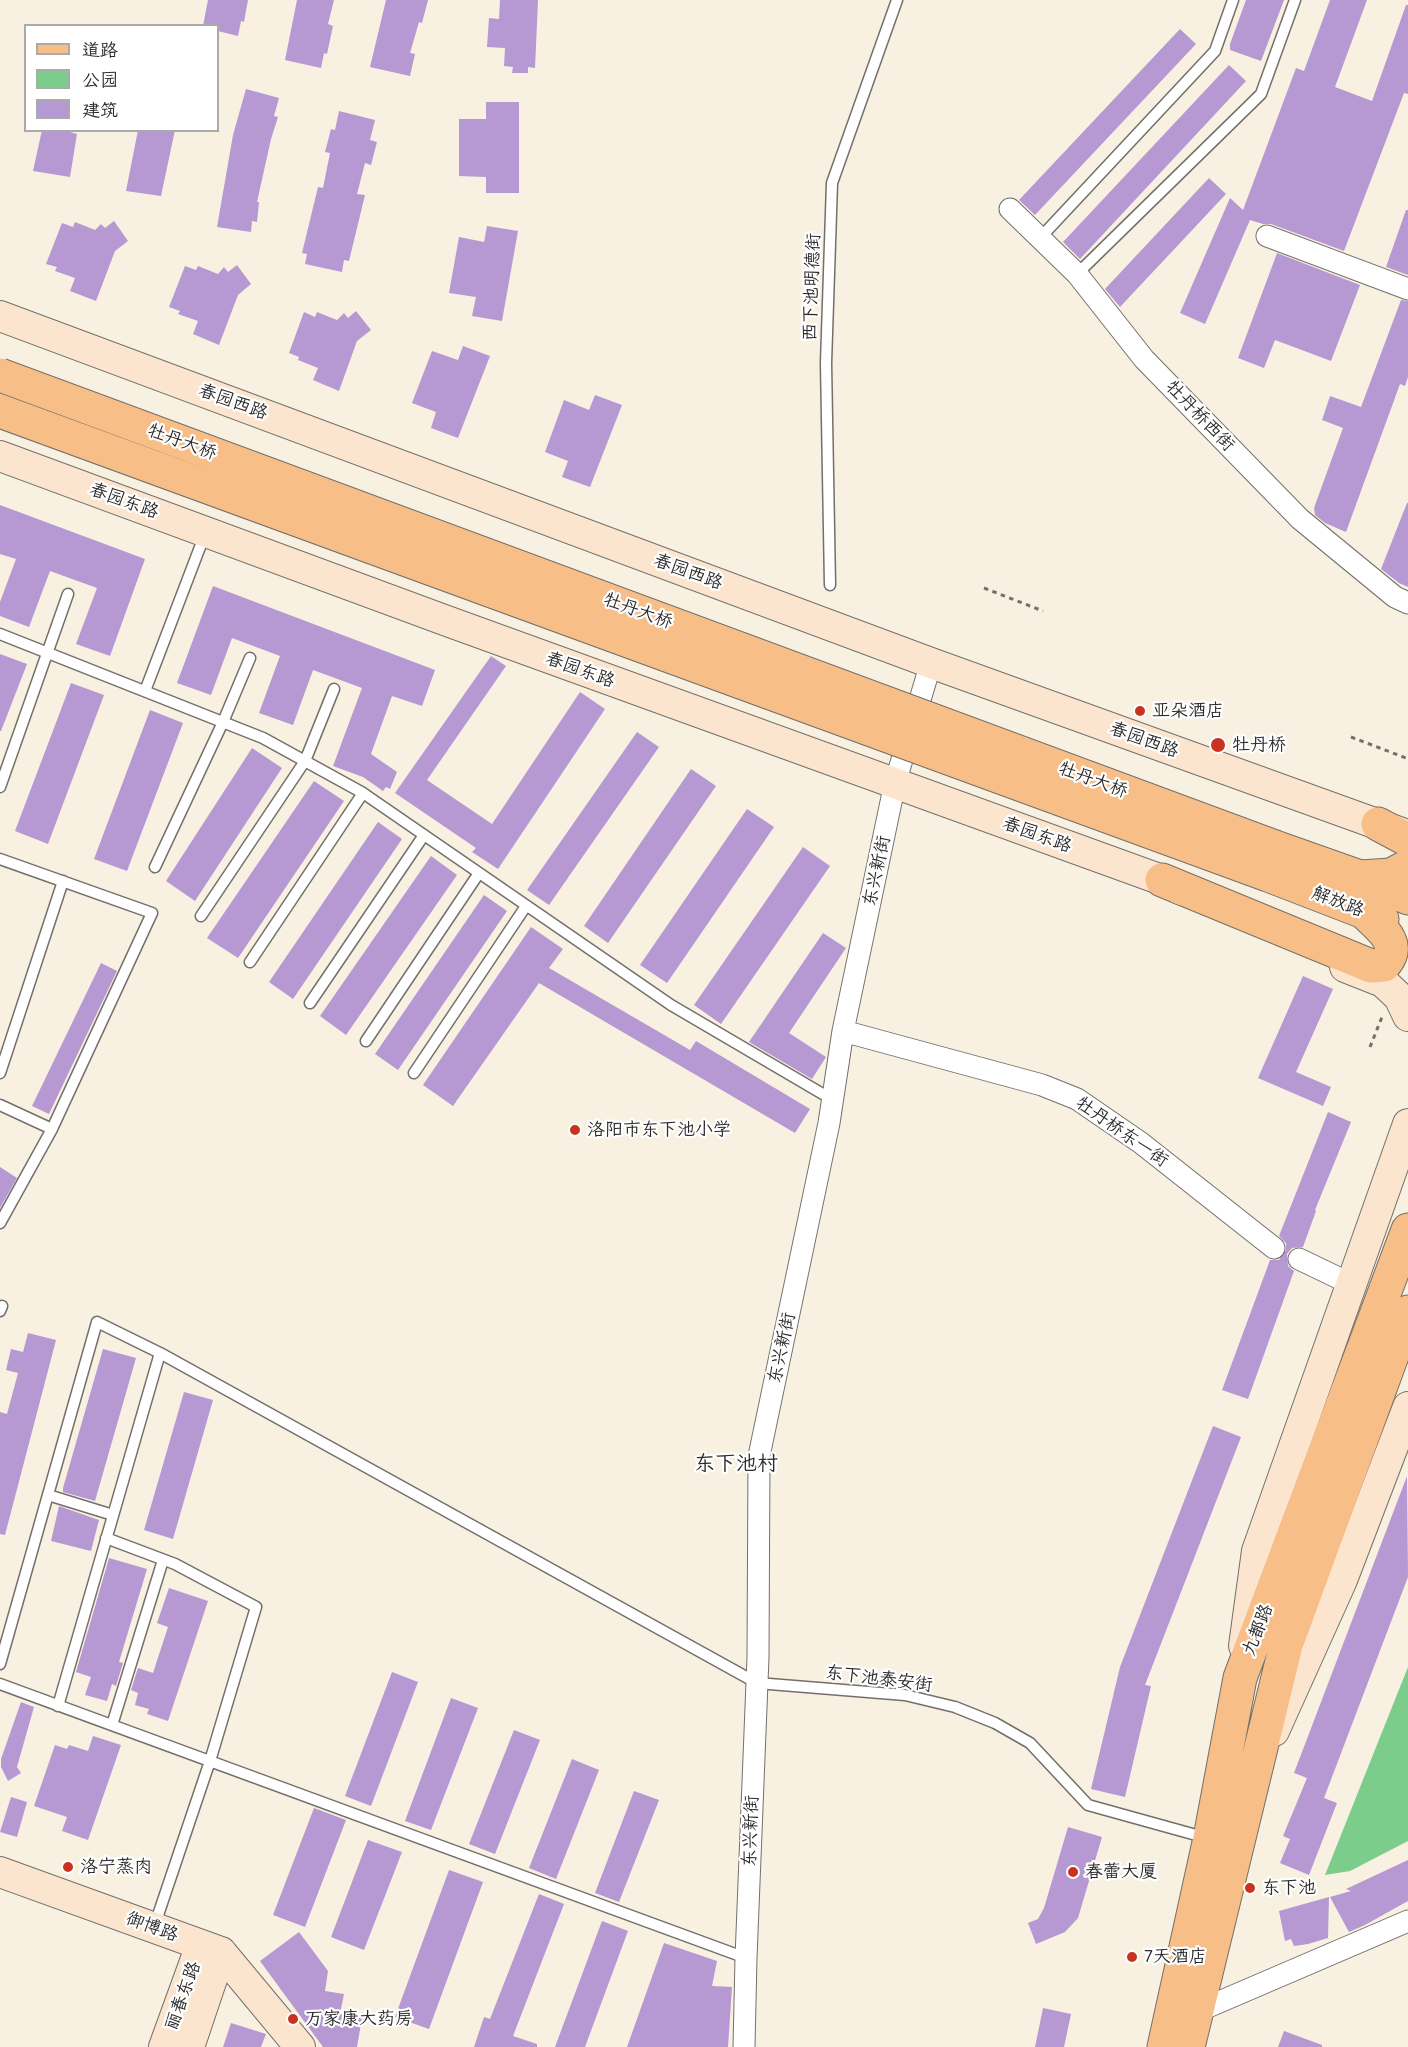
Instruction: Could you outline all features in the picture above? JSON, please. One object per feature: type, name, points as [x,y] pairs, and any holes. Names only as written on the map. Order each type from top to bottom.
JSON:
[{"type":"main road","name":"牡丹大桥","points":[[0,375],[1272,861]]},
{"type":"main road","name":"牡丹大桥","points":[[0,411],[1272,861]]},
{"type":"main road","points":[[1378,824],[1408,840]]},
{"type":"main road","name":"解放路","points":[[1272,861],[1360,878],[1408,898]]},
{"type":"main road","name":"解放路","points":[[1272,861],[1363,911],[1408,929]]},
{"type":"main road","points":[[1360,878],[1391,875],[1408,866]]},
{"type":"main road","points":[[1360,878],[1408,881]]},
{"type":"main road","points":[[1162,880],[1371,966],[1384,965],[1392,949],[1389,938],[1363,911]]},
{"type":"main road","points":[[1363,911],[1403,939],[1408,948]]},
{"type":"main road","name":"九都路","points":[[1164,2047],[1210,1838],[1240,1678],[1408,1230]]},
{"type":"main road","name":"九都路","points":[[1188,2047],[1286,1645],[1408,1312]]},
{"type":"street","name":"牡丹桥西街","points":[[1010,209],[1077,274],[1144,359],[1300,519],[1395,597],[1408,603]]},
{"type":"street","points":[[1267,236],[1408,289]]},
{"type":"street","name":"春园西路","points":[[0,316],[931,663],[1408,835]]},
{"type":"street","name":"春园东路","points":[[0,456],[1162,880],[1278,941],[1383,982],[1399,997],[1408,1016]]},
{"type":"street","name":"东兴新街","points":[[744,2047],[756,1683],[759,1456],[833,1100],[843,1030],[895,783],[931,663]]},
{"type":"street","name":"牡丹桥东一街","points":[[843,1030],[1042,1085],[1077,1099],[1141,1143],[1274,1248]]},
{"type":"street","points":[[1240,1678],[1257,1551],[1408,1124]]},
{"type":"street","points":[[1299,1259],[1351,1284]]},
{"type":"street","points":[[1254,1775],[1342,1580],[1408,1407]]},
{"type":"street","name":"御博路","points":[[0,1872],[211,1948],[300,2047]]},
{"type":"street","points":[[1196,2012],[1408,1921]]},
{"type":"street","name":"丽春东路","points":[[164,2047],[211,1948]]},
{"type":"street","name":"丽春东路","points":[[189,2047],[211,1948]]},
{"type":"lane","name":"西下池明德街","points":[[830,585],[826,363],[832,183],[897,0]]},
{"type":"lane","points":[[1041,237],[1215,51],[1233,0]]},
{"type":"lane","points":[[1077,274],[1261,94],[1295,0]]},
{"type":"lane","points":[[146,691],[206,531]]},
{"type":"lane","points":[[0,787],[68,594]]},
{"type":"lane","points":[[0,634],[263,738],[363,793],[671,1005],[833,1100]]},
{"type":"lane","points":[[155,867],[223,722],[250,658]]},
{"type":"lane","points":[[201,916],[305,761],[334,689]]},
{"type":"lane","points":[[250,962],[363,793]]},
{"type":"lane","points":[[310,1003],[424,835]]},
{"type":"lane","points":[[0,859],[152,913],[52,1129],[0,1223]]},
{"type":"lane","points":[[366,1041],[479,873]]},
{"type":"lane","points":[[0,1073],[63,881]]},
{"type":"lane","points":[[414,1073],[526,906]]},
{"type":"lane","points":[[0,1105],[52,1129]]},
{"type":"lane","points":[[0,1664],[97,1322],[160,1353],[756,1683]]},
{"type":"lane","points":[[58,1706],[160,1353]]},
{"type":"lane","points":[[48,1495],[113,1515]]},
{"type":"lane","points":[[106,1538],[163,1560],[256,1607],[210,1761],[154,1927]]},
{"type":"lane","points":[[112,1725],[163,1560]]},
{"type":"lane","name":"东下池泰安街","points":[[756,1683],[905,1695],[955,1707],[995,1723],[1030,1743],[1088,1805],[1210,1838]]},
{"type":"lane","points":[[0,1684],[746,1958]]},
{"type":"path","points":[[984,588],[1043,611]]},
{"type":"path","points":[[1351,736],[1406,758]]},
{"type":"green space","points":[[1408,1667],[1408,1841],[1350,1871],[1325,1875]]},
{"type":"building","points":[[208,0],[248,0],[244,22],[241,21],[238,36],[219,31],[219,24],[203,24]]},
{"type":"building","points":[[297,0],[334,0],[328,24],[333,26],[327,54],[324,53],[321,68],[285,60]]},
{"type":"building","points":[[386,0],[428,0],[410,53],[415,54],[410,76],[370,67]]},
{"type":"building","points":[[500,0],[538,0],[535,68],[528,67],[528,73],[512,73],[513,67],[504,66],[505,48],[487,47],[489,18],[499,19]]},
{"type":"building","points":[[1246,0],[1284,0],[1261,61],[1230,50],[1230,44]]},
{"type":"building","points":[[1330,0],[1367,0],[1335,87],[1372,101],[1406,5],[1408,5],[1408,94],[1404,93],[1344,251],[1271,224],[1250,220],[1205,324],[1180,313],[1230,198],[1243,210],[1296,68],[1304,71]]},
{"type":"building","points":[[1180,29],[1196,44],[1035,215],[1019,200]]},
{"type":"building","points":[[1229,65],[1246,81],[1080,259],[1063,242]]},
{"type":"building","points":[[246,89],[279,98],[274,116],[278,117],[257,202],[259,202],[257,222],[252,221],[251,232],[217,227],[233,135]]},
{"type":"building","points":[[486,102],[519,102],[519,193],[486,193],[486,177],[459,176],[459,119],[486,119]]},
{"type":"building","points":[[339,111],[375,120],[370,140],[377,142],[371,165],[365,163],[357,194],[365,195],[349,261],[344,260],[342,272],[305,264],[307,254],[302,253],[318,187],[323,188],[330,153],[325,152],[331,129],[335,130]]},
{"type":"building","points":[[42,132],[77,134],[70,177],[33,171]]},
{"type":"building","points":[[138,132],[175,132],[161,196],[126,191]]},
{"type":"building","points":[[1209,178],[1226,194],[1120,307],[1105,289]]},
{"type":"building","points":[[1406,210],[1408,210],[1408,275],[1386,267]]},
{"type":"building","points":[[114,221],[128,241],[115,251],[96,301],[70,291],[75,278],[55,271],[57,267],[46,264],[62,223],[73,227],[75,222],[95,230],[101,224],[105,228]]},
{"type":"building","points":[[487,226],[518,231],[502,321],[472,316],[476,297],[449,293],[459,237],[484,242]]},
{"type":"building","points":[[1277,253],[1360,285],[1331,361],[1275,340],[1264,368],[1238,358]]},
{"type":"building","points":[[237,265],[251,284],[238,295],[219,345],[193,334],[198,321],[178,314],[180,311],[169,307],[185,266],[196,270],[198,266],[218,274],[224,267],[228,272]]},
{"type":"building","points":[[1401,300],[1408,301],[1408,377],[1405,386],[1400,384],[1346,532],[1325,523],[1315,515],[1314,508],[1343,428],[1322,420],[1330,396],[1361,407]]},
{"type":"building","points":[[356,311],[371,330],[357,341],[339,391],[313,380],[318,368],[298,360],[299,357],[289,353],[304,312],[315,317],[317,312],[337,320],[344,313],[348,318]]},
{"type":"building","points":[[463,346],[490,356],[458,438],[431,428],[436,412],[412,403],[432,351],[458,360]]},
{"type":"building","points":[[595,395],[622,405],[590,487],[562,477],[568,461],[545,452],[564,400],[589,410]]},
{"type":"building","points":[[1408,503],[1408,587],[1381,569]]},
{"type":"building","points":[[0,505],[145,559],[110,656],[76,644],[97,588],[50,571],[29,627],[0,616],[0,602],[16,559],[0,554]]},
{"type":"building","points":[[213,586],[435,670],[422,706],[392,696],[371,754],[397,772],[390,789],[386,787],[383,791],[363,777],[333,766],[362,688],[313,670],[293,725],[259,713],[280,656],[232,638],[211,695],[177,683]]},
{"type":"building","points":[[0,654],[27,664],[1,731],[0,731]]},
{"type":"building","points":[[491,656],[506,666],[427,780],[492,824],[580,692],[605,709],[498,869],[472,852],[476,848],[395,793]]},
{"type":"building","points":[[71,683],[104,695],[48,844],[15,831]]},
{"type":"building","points":[[150,710],[183,723],[127,871],[94,859]]},
{"type":"building","points":[[637,732],[659,747],[549,905],[527,890]]},
{"type":"building","points":[[252,748],[282,768],[195,901],[166,881]]},
{"type":"building","points":[[691,769],[716,786],[608,943],[584,926]]},
{"type":"building","points":[[314,781],[344,801],[238,958],[207,938]]},
{"type":"building","points":[[747,809],[774,827],[667,983],[640,965]]},
{"type":"building","points":[[378,822],[402,839],[293,999],[269,982]]},
{"type":"building","points":[[803,847],[830,866],[721,1024],[694,1005]]},
{"type":"building","points":[[431,856],[457,875],[346,1035],[320,1016]]},
{"type":"building","points":[[484,895],[507,911],[398,1070],[375,1054]]},
{"type":"building","points":[[531,927],[563,949],[549,968],[690,1050],[696,1041],[810,1109],[795,1133],[539,983],[453,1106],[423,1085]]},
{"type":"building","points":[[823,933],[846,948],[789,1033],[826,1057],[812,1079],[749,1042]]},
{"type":"building","points":[[101,963],[117,971],[49,1114],[32,1106]]},
{"type":"building","points":[[1303,976],[1333,989],[1296,1072],[1331,1087],[1323,1106],[1258,1078]]},
{"type":"building","points":[[1328,1112],[1351,1122],[1315,1210],[1303,1247],[1292,1248],[1287,1254],[1288,1266],[1294,1271],[1248,1399],[1222,1390],[1270,1260],[1279,1260],[1286,1250],[1286,1243],[1279,1236]]},
{"type":"building","points":[[0,1167],[17,1178],[0,1208]]},
{"type":"building","points":[[28,1333],[56,1340],[5,1535],[0,1534],[0,1412],[7,1414],[18,1373],[6,1370],[11,1349],[23,1352]]},
{"type":"building","points":[[103,1349],[136,1358],[95,1501],[63,1492],[63,1488]]},
{"type":"building","points":[[184,1392],[213,1400],[173,1539],[144,1530]]},
{"type":"building","points":[[1213,1426],[1241,1437],[1145,1685],[1151,1686],[1125,1797],[1091,1789],[1120,1667]]},
{"type":"building","points":[[1407,1476],[1408,1577],[1324,1798],[1337,1803],[1309,1875],[1280,1863],[1290,1839],[1283,1836],[1307,1778],[1294,1773]]},
{"type":"building","points":[[59,1506],[99,1520],[91,1551],[51,1541]]},
{"type":"building","points":[[109,1558],[147,1569],[119,1662],[123,1663],[116,1686],[112,1684],[107,1701],[85,1695],[91,1677],[76,1672]]},
{"type":"building","points":[[169,1588],[208,1601],[168,1721],[147,1714],[149,1709],[135,1705],[138,1693],[131,1690],[138,1668],[153,1673],[168,1627],[157,1623]]},
{"type":"building","points":[[392,1672],[418,1682],[371,1806],[345,1796]]},
{"type":"building","points":[[451,1698],[478,1708],[431,1830],[405,1821]]},
{"type":"building","points":[[21,1702],[34,1707],[17,1767],[21,1773],[8,1781],[1,1767],[1,1759]]},
{"type":"building","points":[[514,1730],[540,1740],[495,1854],[469,1844]]},
{"type":"building","points":[[93,1736],[121,1745],[88,1840],[62,1831],[67,1817],[34,1806],[55,1745],[67,1749],[69,1745],[88,1751]]},
{"type":"building","points":[[572,1759],[599,1770],[556,1879],[529,1868]]},
{"type":"building","points":[[634,1791],[659,1800],[619,1902],[595,1893]]},
{"type":"building","points":[[11,1797],[27,1802],[17,1837],[0,1832]]},
{"type":"building","points":[[314,1808],[346,1820],[305,1927],[273,1915]]},
{"type":"building","name":"春蕾大厦","points":[[1068,1827],[1102,1837],[1078,1918],[1065,1932],[1036,1944],[1028,1923],[1038,1919],[1044,1908]]},
{"type":"building","points":[[368,1840],[402,1852],[364,1950],[331,1937]]},
{"type":"building","points":[[1408,1860],[1408,1901],[1349,1932],[1330,1897],[1351,1891],[1346,1889]]},
{"type":"building","points":[[449,1870],[483,1882],[429,2029],[395,2017]]},
{"type":"building","points":[[539,1894],[564,1904],[513,2036],[537,2044],[537,2047],[474,2047],[484,2017],[490,2019]]},
{"type":"building","points":[[1329,1897],[1328,1938],[1294,1946],[1291,1939],[1285,1941],[1279,1911]]},
{"type":"building","points":[[602,1921],[628,1931],[585,2047],[555,2047]]},
{"type":"building","points":[[299,1932],[328,1971],[325,1991],[344,1994],[340,2014],[362,2018],[357,2047],[323,2047],[260,1961]]},
{"type":"building","points":[[664,1943],[717,1961],[712,1986],[732,1987],[728,2047],[627,2047]]},
{"type":"building","points":[[1043,2008],[1071,2014],[1064,2047],[1035,2047]]},
{"type":"building","points":[[231,2023],[266,2034],[261,2047],[223,2047]]},
{"type":"building","points":[[1284,2031],[1322,2045],[1322,2047],[1278,2047]]},
{"type":"place","name":"亚朵酒店","points":[[1140,711]]},
{"type":"place","name":"牡丹桥","points":[[1218,745]]},
{"type":"place","name":"洛阳市东下池小学","points":[[575,1130]]},
{"type":"place","name":"洛宁蒸肉","points":[[68,1867]]},
{"type":"place","name":"春蕾大厦","points":[[1073,1872]]},
{"type":"place","name":"东下池","points":[[1250,1888]]},
{"type":"place","name":"7天酒店","points":[[1132,1957]]},
{"type":"place","name":"万家康大药房","points":[[293,2019]]},
{"type":"district","name":"东下池村","points":[[736,1464]]}]
